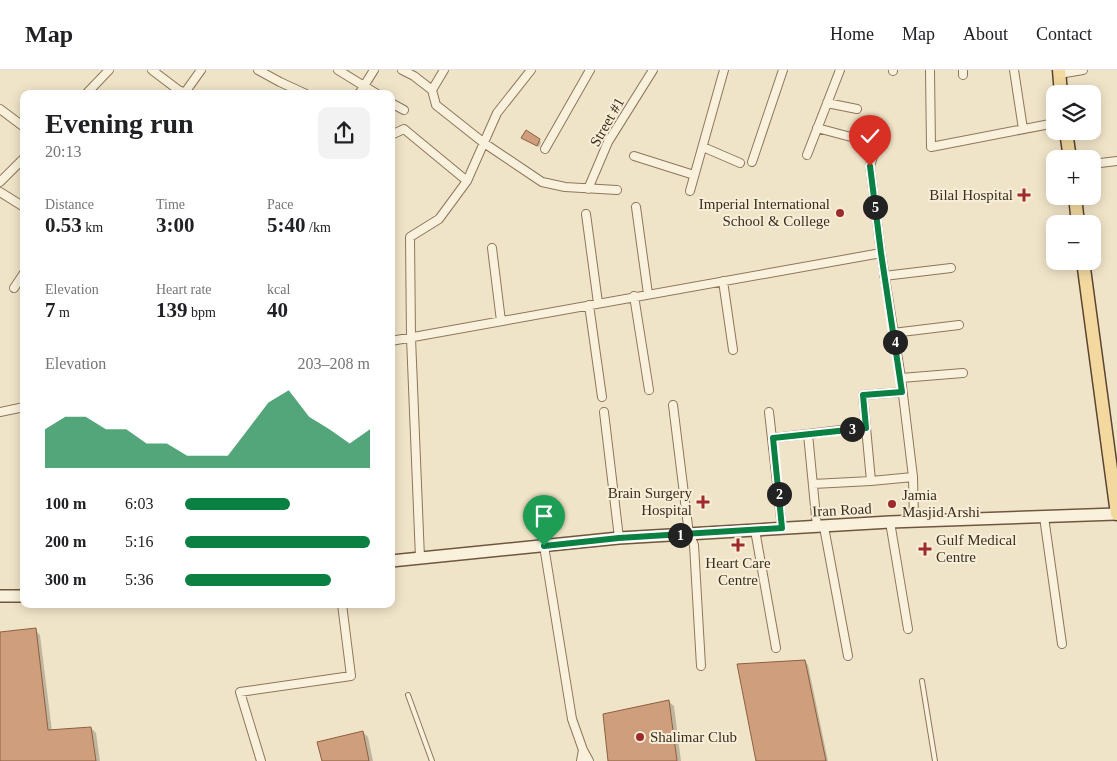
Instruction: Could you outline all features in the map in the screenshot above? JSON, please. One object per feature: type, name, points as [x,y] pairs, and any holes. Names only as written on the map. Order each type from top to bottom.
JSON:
[{"type":"main road","points":[[1059,72],[1061,85]]},
{"type":"main road","points":[[1084,270],[1117,514]]},
{"type":"main road","name":"Iran Road","points":[[395,561],[619,538],[890,522],[1117,514]]},
{"type":"main road","points":[[0,596],[20,596]]},
{"type":"street","points":[[90,90],[109,70]]},
{"type":"street","points":[[152,70],[178,90]]},
{"type":"street","points":[[187,90],[200,70]]},
{"type":"street","points":[[258,70],[297,90]]},
{"type":"street","points":[[338,70],[370,90]]},
{"type":"street","points":[[361,90],[374,70]]},
{"type":"street","points":[[402,70],[414,76],[432,90],[436,105],[484,143],[542,182],[565,187],[618,190]]},
{"type":"street","points":[[432,90],[444,70]]},
{"type":"street","points":[[420,558],[411,338],[410,237],[439,220],[467,181],[497,113],[528,73],[519,70]]},
{"type":"street","points":[[545,149],[590,70]]},
{"type":"street","name":"Street #1","points":[[588,189],[608,142],[653,70]]},
{"type":"street","points":[[690,191],[724,70]]},
{"type":"street","points":[[752,162],[783,70]]},
{"type":"street","points":[[807,155],[840,70]]},
{"type":"street","points":[[930,70],[931,147],[1046,125]]},
{"type":"street","points":[[1014,70],[1023,129]]},
{"type":"street","points":[[1059,72],[1083,70]]},
{"type":"street","points":[[395,104],[404,110]]},
{"type":"street","points":[[827,104],[856,109]]},
{"type":"street","points":[[0,109],[20,124]]},
{"type":"street","points":[[817,128],[844,136],[878,141],[870,166],[884,276],[901,378],[913,477],[914,521]]},
{"type":"street","points":[[395,133],[404,129],[467,181]]},
{"type":"street","points":[[703,147],[740,163]]},
{"type":"street","points":[[634,156],[694,175]]},
{"type":"street","points":[[1101,163],[1117,161]]},
{"type":"street","points":[[0,182],[20,162]]},
{"type":"street","points":[[0,192],[20,204]]},
{"type":"street","points":[[636,207],[648,294]]},
{"type":"street","points":[[586,214],[598,303]]},
{"type":"street","points":[[492,248],[501,321]]},
{"type":"street","points":[[395,341],[634,296],[881,253]]},
{"type":"street","points":[[884,276],[951,268]]},
{"type":"street","points":[[14,288],[20,279]]},
{"type":"street","points":[[723,281],[733,350]]},
{"type":"street","points":[[634,296],[649,390]]},
{"type":"street","points":[[589,305],[602,397]]},
{"type":"street","points":[[893,333],[959,324]]},
{"type":"street","points":[[901,378],[963,373]]},
{"type":"street","points":[[871,481],[863,395],[902,392]]},
{"type":"street","points":[[673,405],[689,534],[694,545],[701,666]]},
{"type":"street","points":[[0,412],[20,408]]},
{"type":"street","points":[[604,412],[619,538]]},
{"type":"street","points":[[769,412],[782,528]]},
{"type":"street","points":[[773,438],[866,428]]},
{"type":"street","points":[[808,434],[820,527],[848,656]]},
{"type":"street","points":[[813,484],[913,477]]},
{"type":"street","points":[[1044,517],[1062,644]]},
{"type":"street","points":[[890,522],[908,629]]},
{"type":"street","points":[[755,530],[776,648]]},
{"type":"street","points":[[544,546],[572,719],[582,750],[589,761]]},
{"type":"street","points":[[261,761],[240,692],[351,676],[342,608]]},
{"type":"street","points":[[581,761],[582,750]]},
{"type":"lane","points":[[922,681],[935,761]]},
{"type":"lane","points":[[408,695],[432,761]]},
{"type":"building","points":[[526,130],[540,139],[537,146],[521,138]]},
{"type":"building","points":[[36,628],[48,730],[91,727],[96,761],[0,761],[0,632]]},
{"type":"building","points":[[805,660],[826,761],[756,761],[737,664]]},
{"type":"building","name":"Shalimar Club","points":[[669,700],[677,761],[608,761],[603,714]]},
{"type":"building","points":[[363,731],[369,761],[322,761],[317,742]]},
{"type":"place","name":"Bilal Hospital","points":[[1024,195]]},
{"type":"place","name":"Imperial International School & College","points":[[840,213]]},
{"type":"place","name":"Brain Surgery Hospital","points":[[703,502]]},
{"type":"place","name":"Jamia Masjid Arshi","points":[[892,504]]},
{"type":"place","name":"Heart Care Centre","points":[[738,545]]},
{"type":"place","name":"Gulf Medical Centre","points":[[925,549]]},
{"type":"place","name":"Shalimar Club","points":[[640,737]]},
{"type":"route","points":[[544,546],[619,538],[782,528],[773,438],[866,428],[863,395],[902,392],[870,166]]}]
